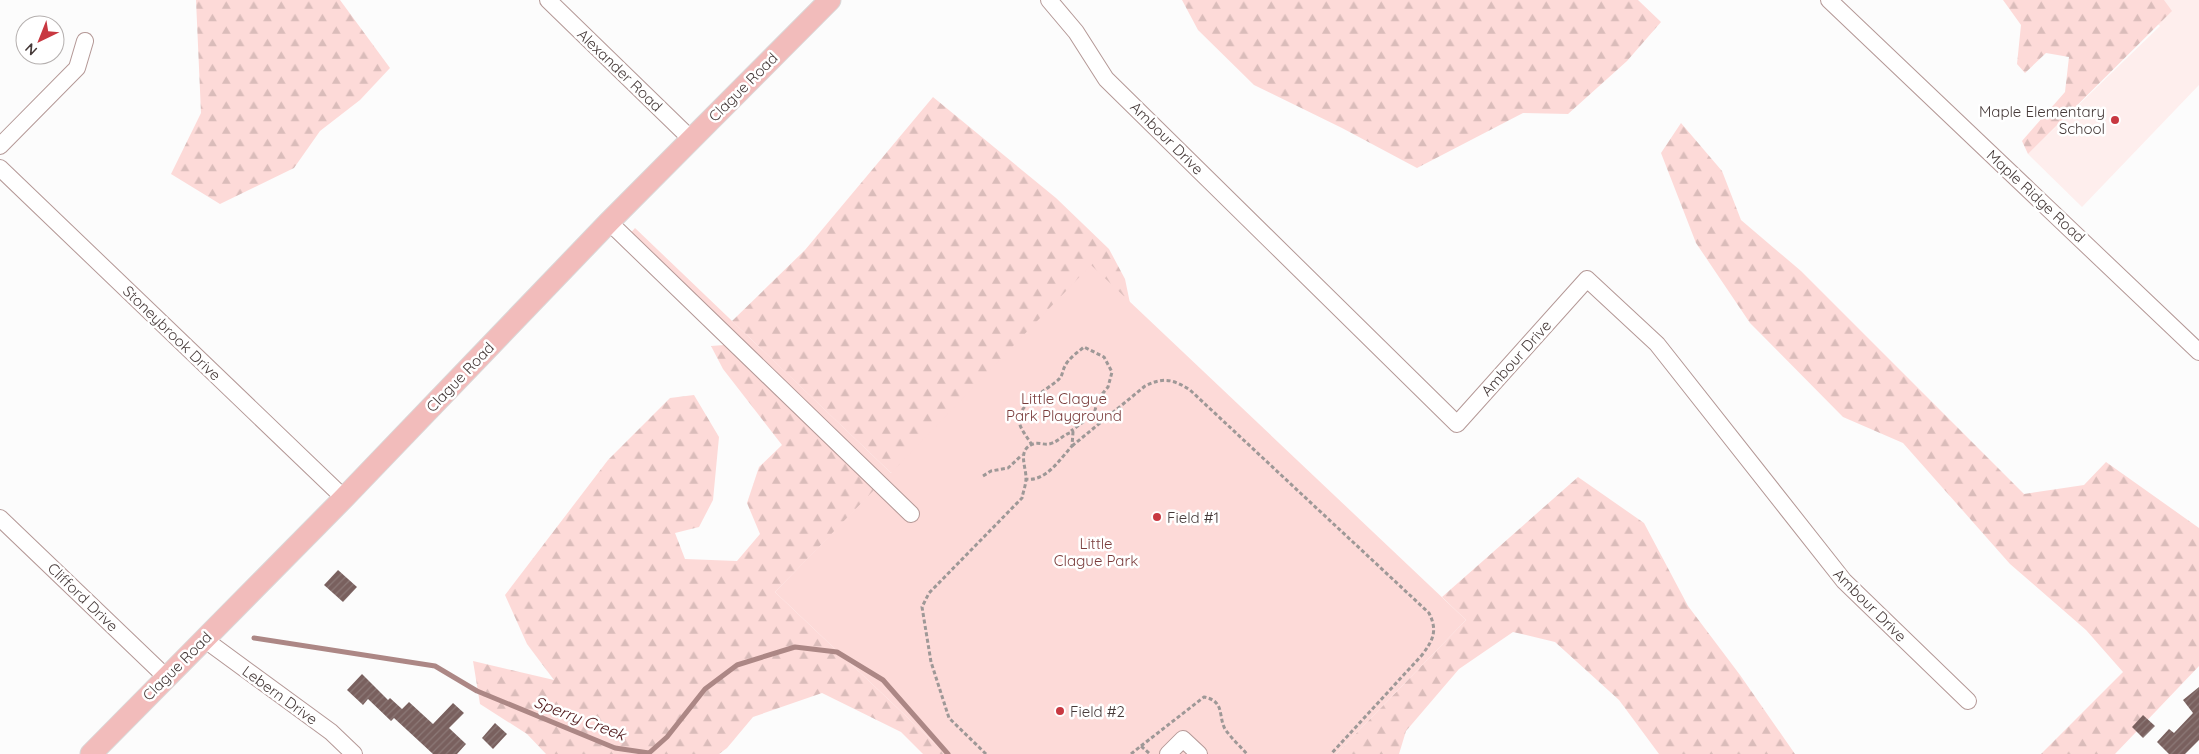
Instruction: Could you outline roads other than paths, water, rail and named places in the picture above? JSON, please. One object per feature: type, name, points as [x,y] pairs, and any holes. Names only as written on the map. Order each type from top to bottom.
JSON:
[{"type":"main road","name":"Clague Road","points":[[91,754],[344,498],[609,222],[830,0]]},
{"type":"street","name":"Alexander Road","points":[[548,0],[691,139]]},
{"type":"street","name":"Ambour Drive","points":[[1049,0],[1076,32],[1106,79],[1457,424],[1587,279],[1657,344],[1844,581],[1968,701]]},
{"type":"street","name":"Maple Ridge Road","points":[[1829,0],[2199,352]]},
{"type":"street","points":[[0,146],[77,68],[85,41]]},
{"type":"street","name":"Stoneybrook Drive","points":[[0,168],[344,498]]},
{"type":"street","points":[[609,222],[911,514]]},
{"type":"street","name":"Clifford Drive","points":[[0,518],[166,677]]},
{"type":"street","name":"Lebern Drive","points":[[204,639],[331,732],[354,754]]},
{"type":"street","points":[[1168,754],[1182,739],[1199,754]]},
{"type":"waterway","name":"Sperry Creek","points":[[254,638],[435,666],[477,691],[615,748],[649,753],[667,737],[705,689],[737,665],[795,647],[837,652],[883,680],[948,754]]},
{"type":"place","name":"Maple Elementary School","points":[[2115,120]]},
{"type":"place","name":"Field #1","points":[[1157,517]]},
{"type":"place","name":"Field #2","points":[[1060,711]]},
{"type":"park label","name":"Little Clague Park Playground","points":[[1064,406]]},
{"type":"park label","name":"Little Clague Park","points":[[1096,552]]}]
